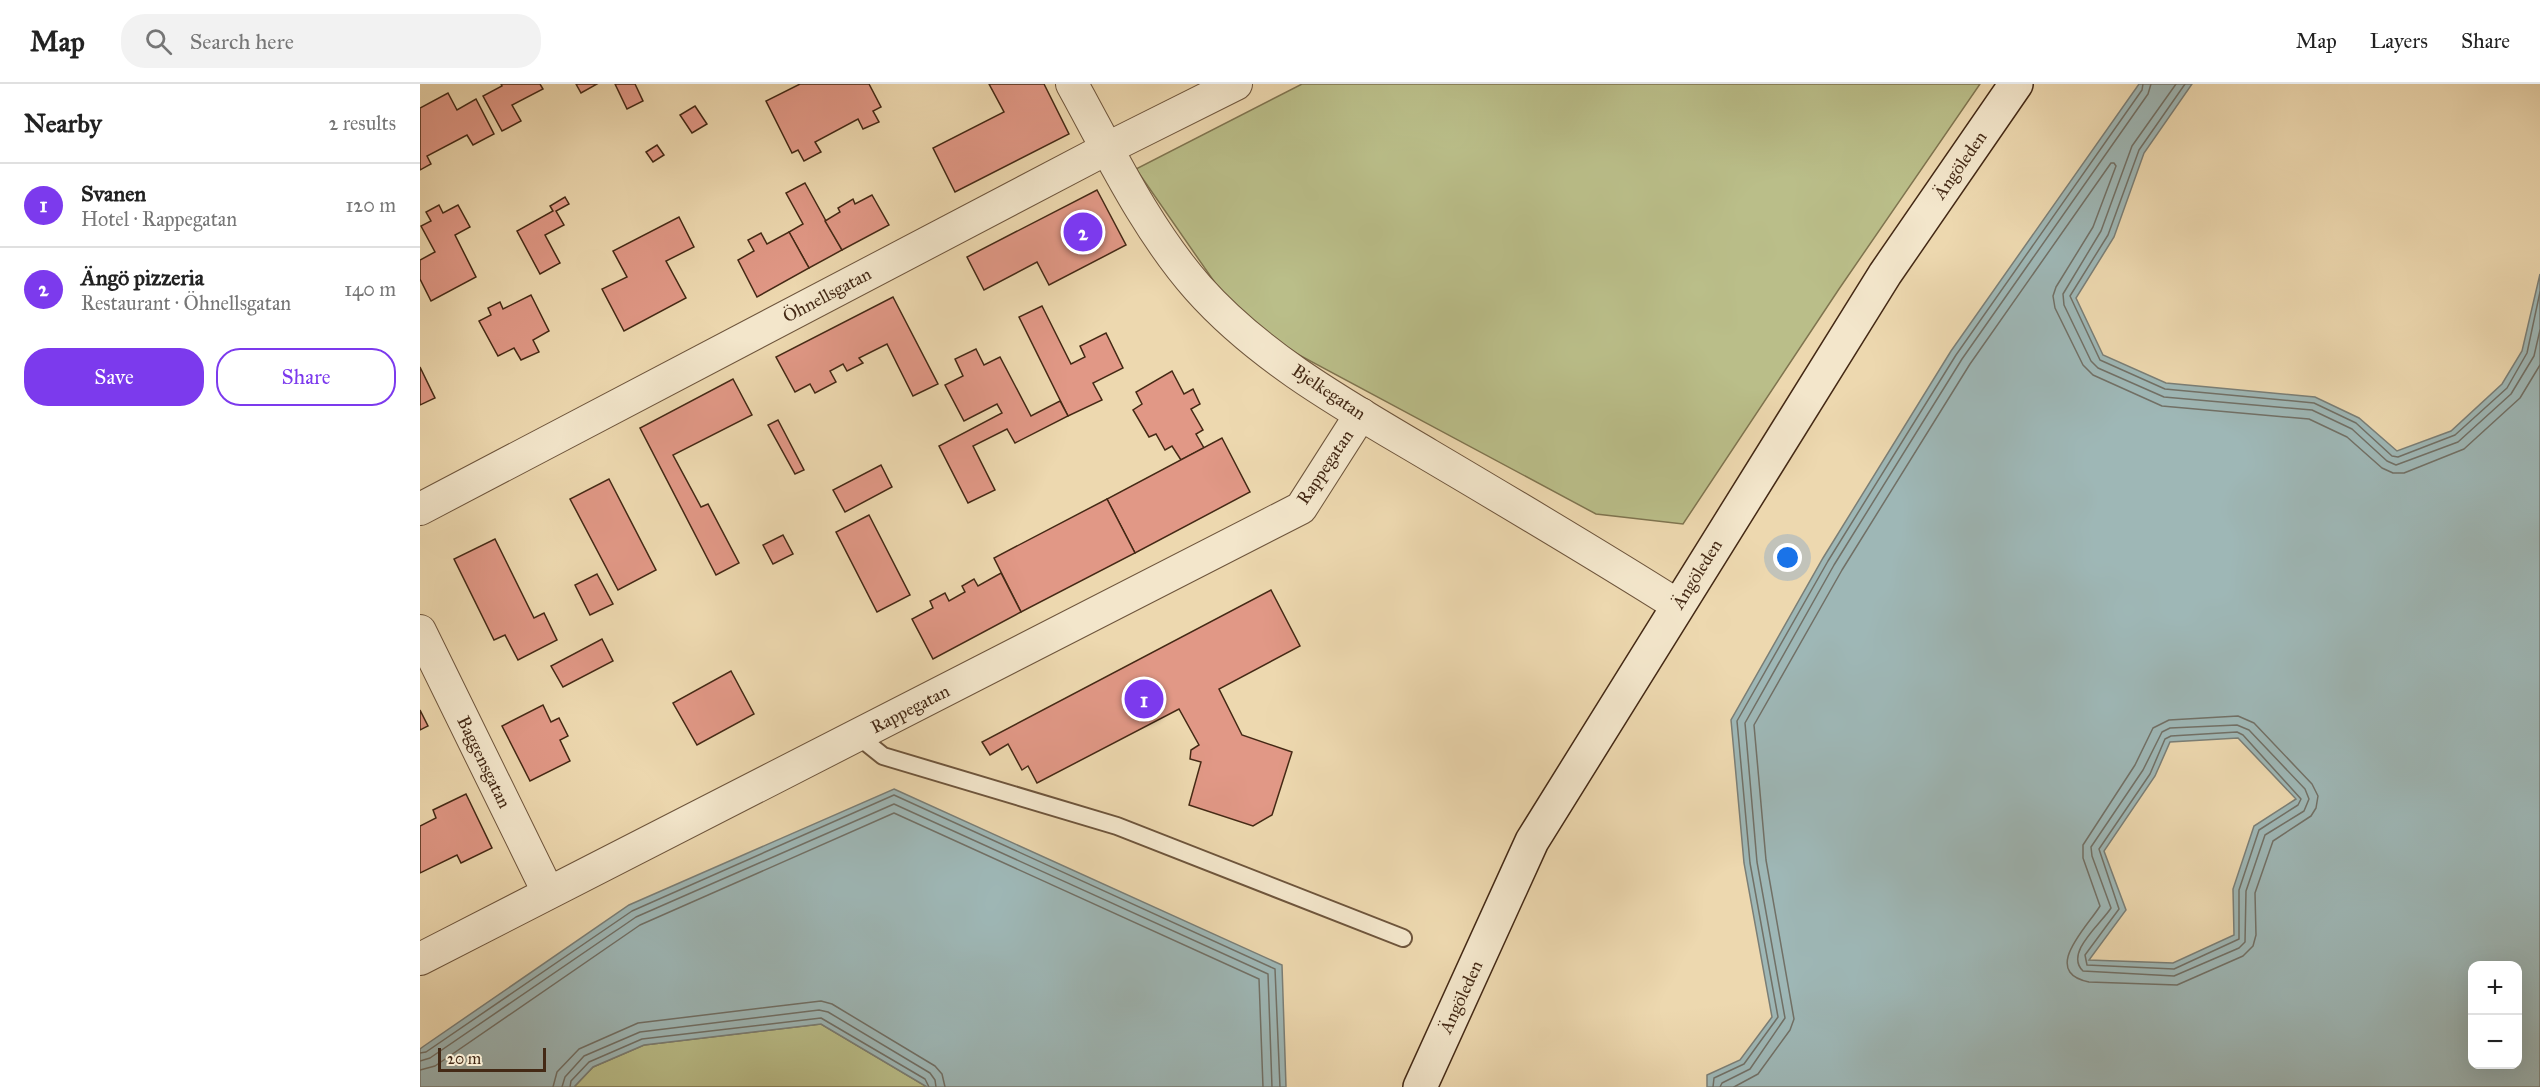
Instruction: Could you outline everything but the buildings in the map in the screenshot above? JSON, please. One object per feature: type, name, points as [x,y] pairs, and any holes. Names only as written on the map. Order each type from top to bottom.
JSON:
[{"type":"main road","name":"Ängöleden","points":[[1420,1087],[1532,841],[1885,274],[2016,84]]},
{"type":"street","name":"Bjelkegatan","points":[[1072,84],[1159,236],[1198,287],[1245,336],[1361,414],[1610,562],[1677,605]]},
{"type":"street","name":"Öhnellsgatan","points":[[420,509],[1108,148],[1236,84]]},
{"type":"street","name":"Rappegatan","points":[[420,959],[1300,508],[1361,414]]},
{"type":"street","name":"Baggensgatan","points":[[420,631],[548,892]]},
{"type":"lane","points":[[858,736],[883,756],[1117,826],[1403,938]]},
{"type":"green space","points":[[1302,84],[1980,84],[1839,289],[1683,524],[1596,514],[1245,326],[1136,169]]},
{"type":"green space","points":[[821,1024],[927,1087],[574,1087],[593,1067],[644,1045]]},
{"type":"water","points":[[2139,84],[2192,84],[2144,153],[2114,237],[2076,298],[2103,355],[2166,383],[2315,397],[2359,418],[2397,451],[2451,431],[2502,384],[2522,351],[2540,274],[2540,1087],[1707,1087],[1707,1075],[1740,1060],[1772,1017],[1744,863],[1731,720],[1823,558],[1951,351]],"holes":[[[2238,738],[2296,799],[2254,826],[2233,889],[2234,935],[2173,963],[2089,960],[2126,910],[2104,851],[2155,776],[2170,742]]]},
{"type":"water","points":[[894,789],[1282,965],[1286,1087],[927,1087],[821,1024],[644,1045],[593,1067],[574,1087],[420,1087],[420,1049],[629,905]]},
{"type":"place","name":"Ängö pizzeria","points":[[1083,232]]},
{"type":"place","name":"Svanen","points":[[1144,699]]}]
